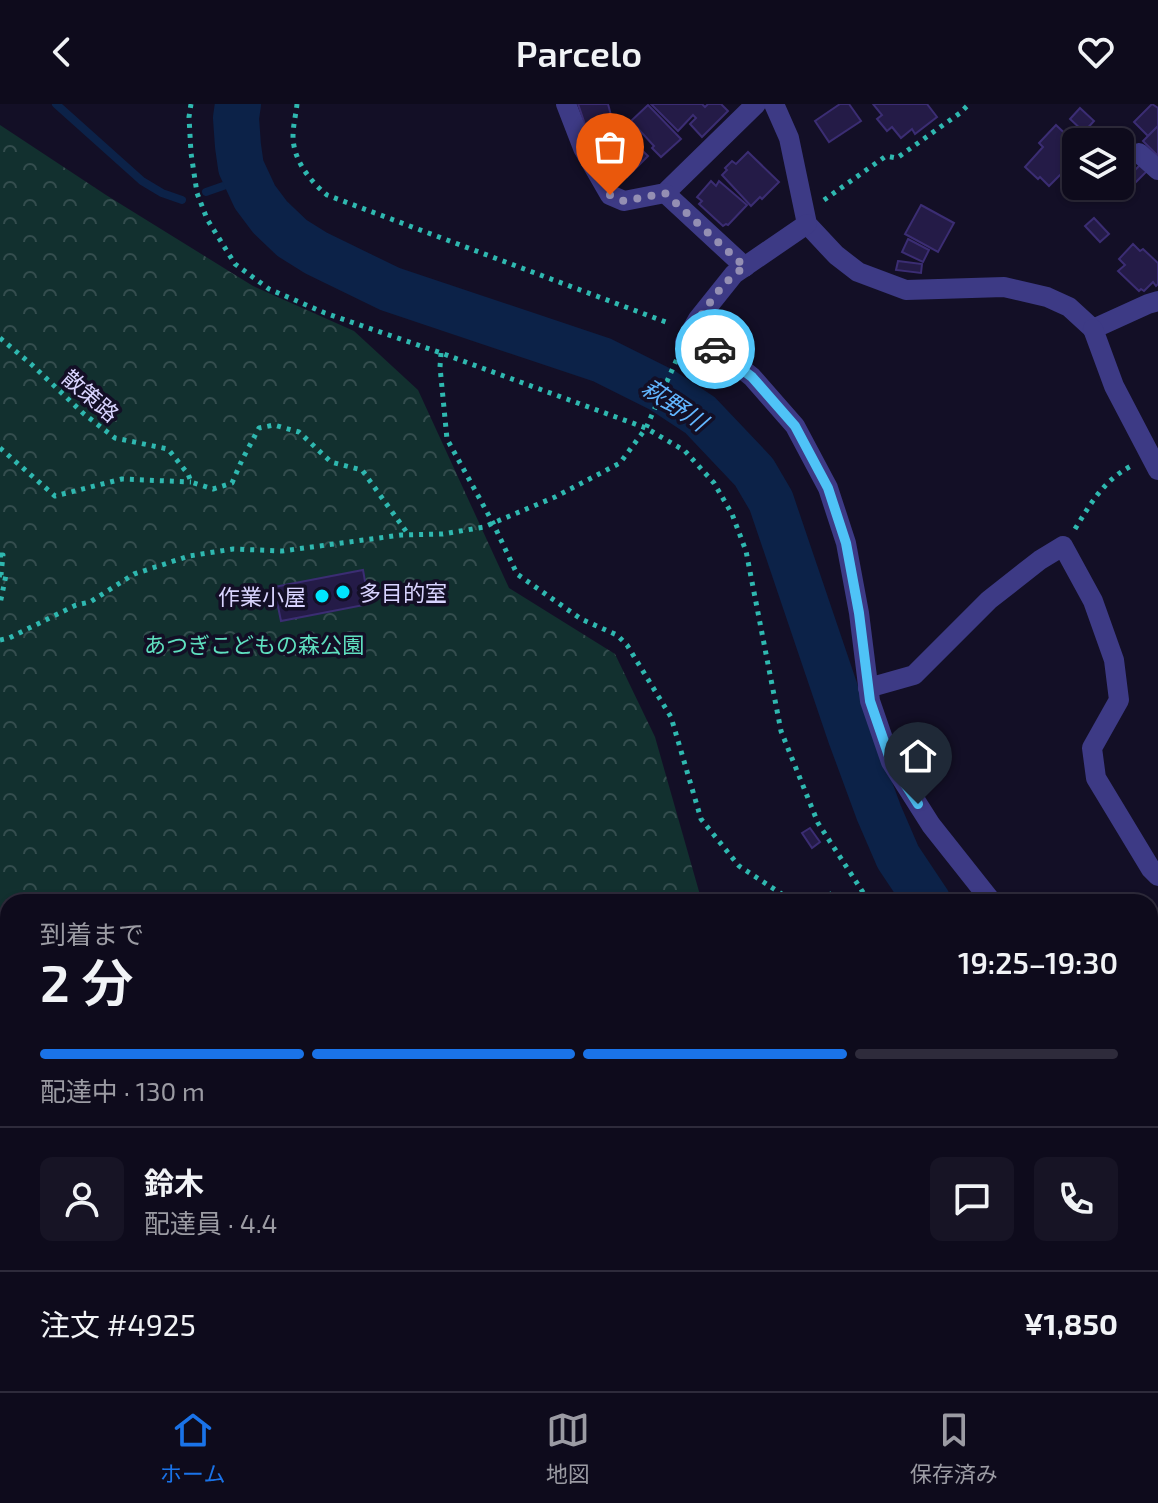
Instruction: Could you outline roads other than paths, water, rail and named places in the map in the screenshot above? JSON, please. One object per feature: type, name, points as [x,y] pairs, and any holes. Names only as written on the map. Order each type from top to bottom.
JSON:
[{"type":"street","points":[[566,104],[583,148],[610,195],[624,201],[665,193],[756,104]]},
{"type":"street","points":[[774,104],[789,138],[805,219],[836,255],[858,272],[906,290],[1004,287],[1047,297],[1069,307],[1093,329],[1114,386],[1154,463]]},
{"type":"street","points":[[1139,153],[1158,170]]},
{"type":"street","points":[[665,193],[745,267]]},
{"type":"street","points":[[805,219],[734,274],[698,319],[688,338],[731,360],[752,377],[795,426],[828,488],[846,543],[870,701],[891,762],[931,825],[986,894]]},
{"type":"street","points":[[1093,329],[1158,301]]},
{"type":"street","points":[[868,688],[914,675],[989,600],[1063,546],[1093,601],[1114,660],[1119,700],[1092,748],[1096,778],[1158,876]]},
{"type":"waterway","points":[[56,104],[142,181],[182,200]]},
{"type":"waterway","name":"萩野川","points":[[238,104],[236,118],[241,167],[255,197],[292,238],[390,289],[602,360],[662,390],[700,415],[754,472],[771,501],[879,813],[898,857],[923,894]]},
{"type":"waterway","points":[[206,192],[246,178]]},
{"type":"place","name":"多目的室","points":[[343,592]]},
{"type":"place","name":"作業小屋","points":[[322,596]]},
{"type":"park label","name":"あつぎこどもの森公園","points":[[254,644]]}]
